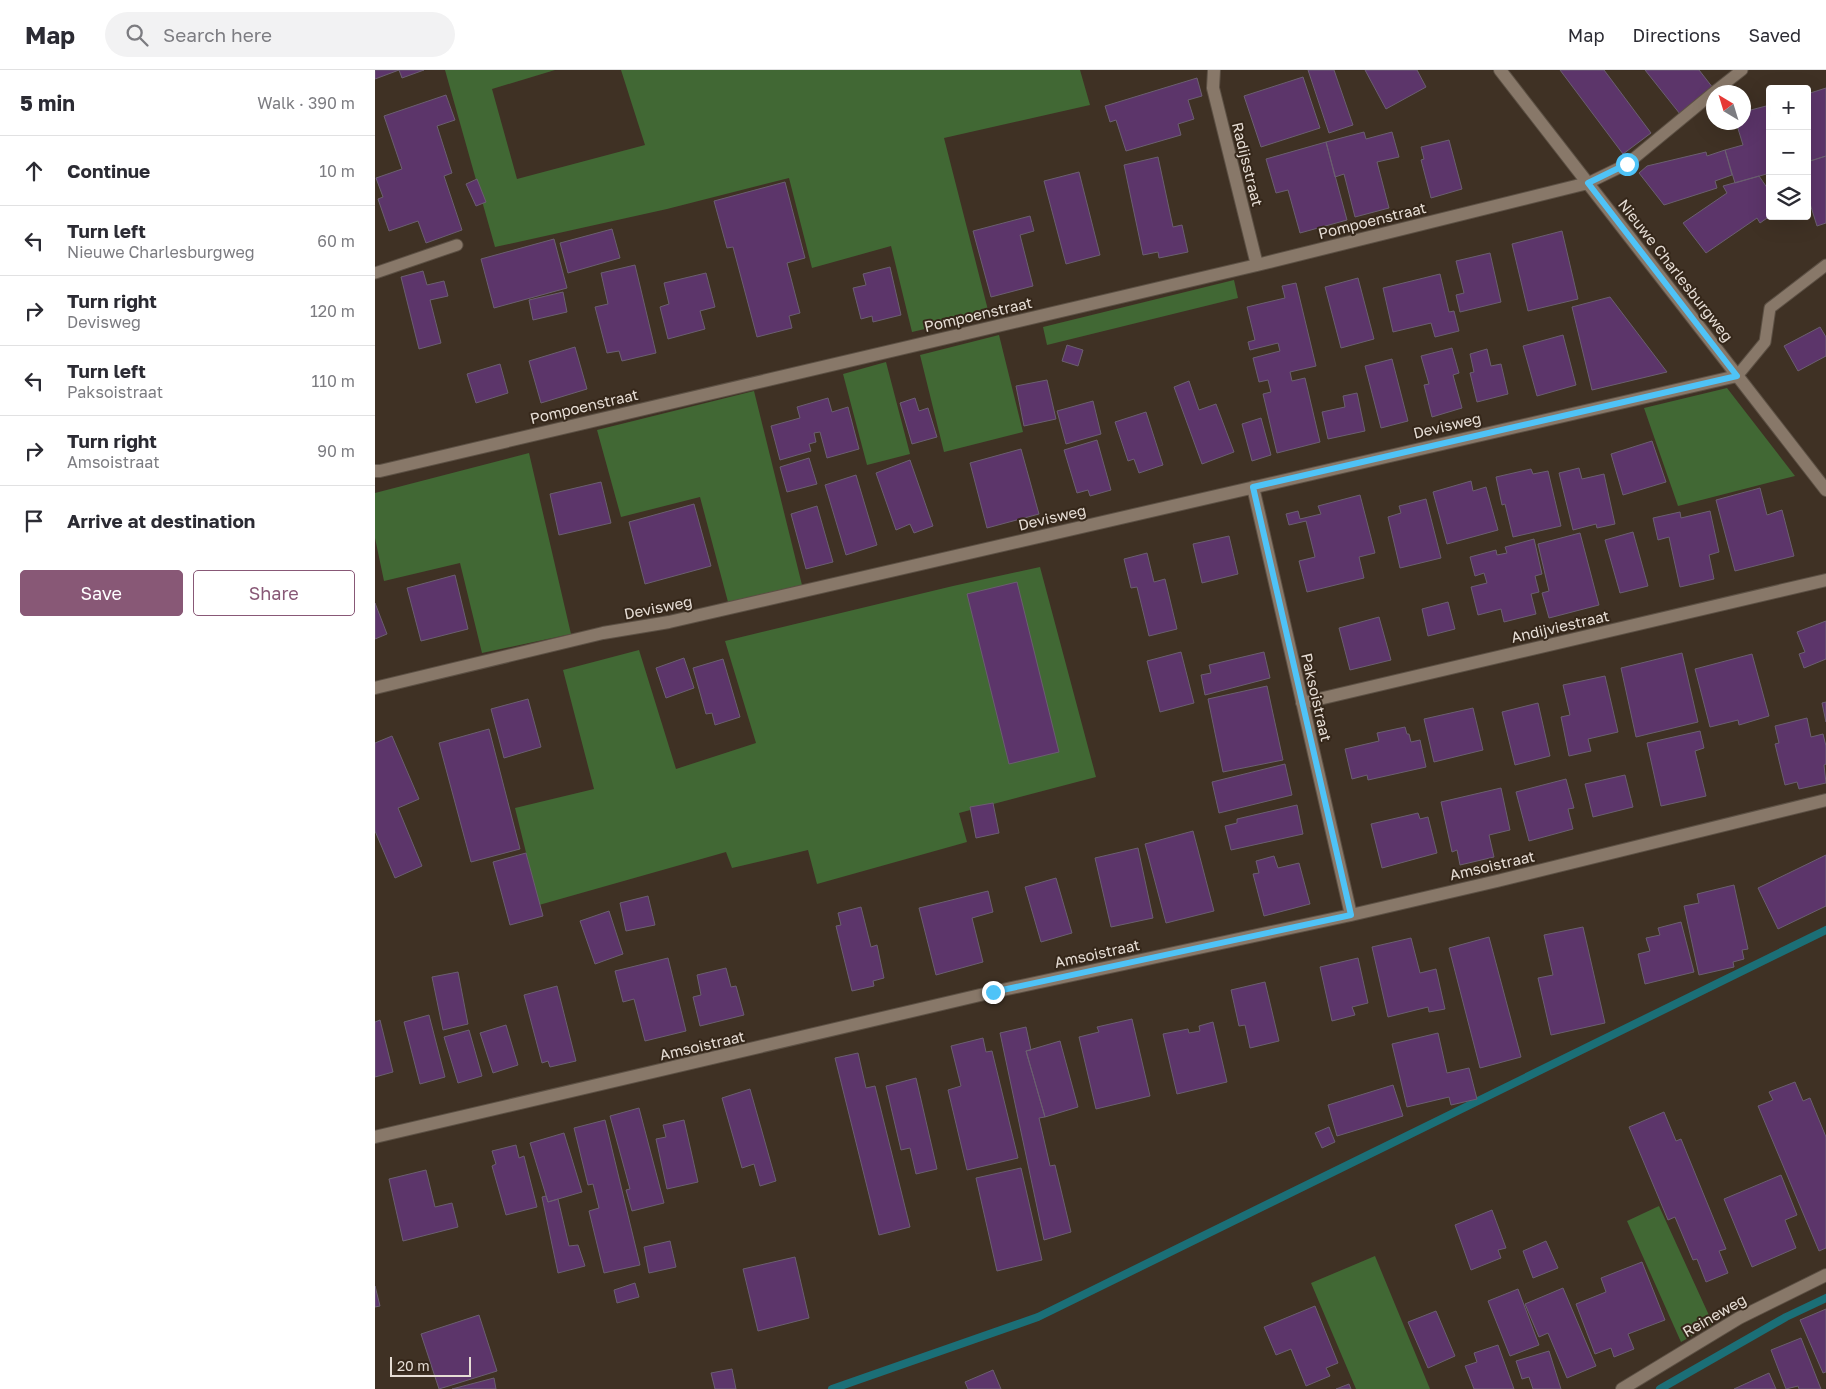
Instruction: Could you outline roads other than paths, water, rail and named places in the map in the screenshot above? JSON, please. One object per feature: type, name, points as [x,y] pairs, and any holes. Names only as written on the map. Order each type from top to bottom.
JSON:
[{"type":"street","name":"Radijsstraat","points":[[1214,70],[1213,88],[1257,265]]},
{"type":"street","name":"Nieuwe Charlesburgweg","points":[[1500,70],[1826,490]]},
{"type":"street","name":"Pompoenstraat","points":[[375,471],[1257,265],[1588,183]]},
{"type":"street","name":"Devisweg","points":[[375,688],[437,672],[603,634],[669,622],[1737,376]]},
{"type":"street","name":"Paksoistraat","points":[[1253,487],[1351,915]]},
{"type":"street","name":"Andijviestraat","points":[[1302,703],[1826,580]]},
{"type":"street","name":"Amsoistraat","points":[[375,1137],[993,992],[1351,915],[1826,800]]},
{"type":"street","name":"Reineweg","points":[[1622,1389],[1739,1318],[1826,1275]]},
{"type":"lane","points":[[1724,85],[1742,70]]},
{"type":"lane","points":[[1588,183],[1627,164],[1706,100]]},
{"type":"lane","points":[[375,273],[457,246]]},
{"type":"lane","points":[[1737,376],[1765,342],[1770,308],[1826,265]]},
{"type":"waterway","points":[[832,1389],[1038,1317],[1826,930]]},
{"type":"waterway","points":[[1660,1389],[1786,1317],[1826,1298]]}]
